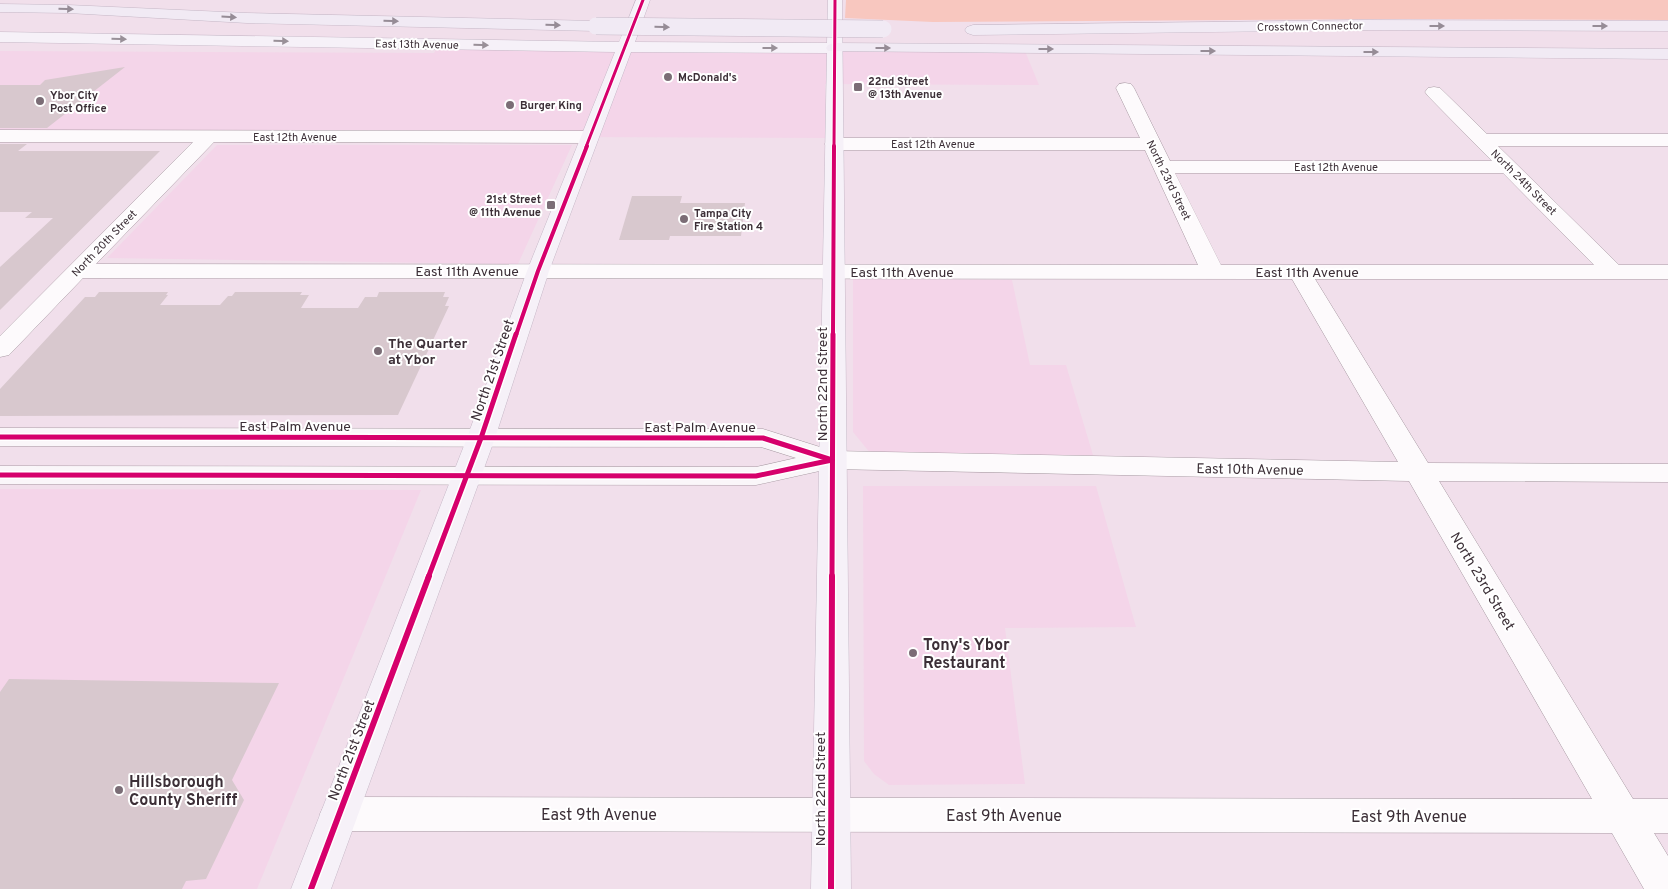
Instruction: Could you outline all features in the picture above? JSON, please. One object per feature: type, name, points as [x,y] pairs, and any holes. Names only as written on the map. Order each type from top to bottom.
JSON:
[{"type":"highway","points":[[0,8],[247,18],[596,26],[902,30]]},
{"type":"highway","name":"Crosstown Connector","points":[[1668,26],[1359,25],[961,31],[1668,43]]},
{"type":"highway","points":[[834,48],[1668,54]]},
{"type":"main road","name":"North 21st Street","points":[[311,889],[481,438],[538,271],[643,0]]},
{"type":"main road","name":"North 22nd Street","points":[[831,889],[835,0]]},
{"type":"main road","name":"East 13th Avenue","points":[[0,37],[624,47],[834,48]]},
{"type":"main road","points":[[554,46],[596,56],[604,66],[610,83]]},
{"type":"street","name":"North 23rd Street","points":[[1125,88],[1213,272]]},
{"type":"street","name":"North 24th Street","points":[[1434,92],[1613,272]]},
{"type":"street","name":"East 12th Avenue","points":[[0,136],[589,137]]},
{"type":"street","name":"North 20th Street","points":[[0,350],[208,137]]},
{"type":"street","points":[[1482,140],[1668,140]]},
{"type":"street","name":"East 12th Avenue","points":[[834,144],[1152,144]]},
{"type":"street","name":"East 12th Avenue","points":[[1163,166],[1509,167]]},
{"type":"street","name":"East 11th Avenue","points":[[77,271],[1668,272]]},
{"type":"street","name":"North 23rd Street","points":[[1300,272],[1666,889]]},
{"type":"street","name":"East Palm Avenue","points":[[0,437],[764,438],[832,460]]},
{"type":"street","points":[[0,475],[756,476],[832,460]]},
{"type":"street","name":"East 10th Avenue","points":[[832,460],[1419,472],[1668,473]]},
{"type":"street","name":"East 9th Avenue","points":[[339,814],[1668,816]]},
{"type":"shaded area","points":[[846,0],[1668,0],[1668,20],[1404,19],[933,22],[845,18]]},
{"type":"shaded area","points":[[438,47],[1025,51],[1039,85],[825,84],[826,138],[0,135],[0,51],[434,53]]},
{"type":"shaded area","points":[[217,145],[572,145],[518,264],[107,258]]},
{"type":"shaded area","points":[[853,279],[1012,280],[1030,365],[1066,365],[1093,455],[871,454],[853,432]]},
{"type":"shaded area","points":[[863,486],[1096,486],[1136,627],[1005,628],[1025,784],[889,785],[874,774],[864,761]]},
{"type":"shaded area","points":[[0,489],[421,490],[257,889],[0,889]]},
{"type":"building","name":"Ybor City Post Office","points":[[125,67],[47,128],[0,128],[0,85],[40,85],[45,80]]},
{"type":"building","points":[[0,144],[27,144],[18,151],[160,151],[0,310],[0,267],[53,218],[25,218],[32,212],[0,212]]},
{"type":"building","name":"Tampa City Fire Station 4","points":[[632,196],[682,196],[680,203],[745,203],[741,236],[670,236],[669,240],[619,240]]},
{"type":"building","name":"The Quarter at Ybor","points":[[99,292],[168,292],[166,295],[168,295],[160,305],[220,305],[228,296],[232,296],[235,292],[302,292],[300,295],[309,295],[301,308],[358,308],[365,297],[377,297],[379,292],[445,292],[443,297],[449,297],[445,306],[449,306],[398,415],[0,416],[0,389],[85,297],[95,297]]},
{"type":"building","name":"Hillsborough County Sheriff","points":[[9,679],[279,683],[232,780],[244,800],[206,879],[186,881],[182,889],[0,889],[0,692]]},
{"type":"cycle path","points":[[311,889],[481,438],[538,271],[643,0]]},
{"type":"cycle path","points":[[831,889],[835,0]]},
{"type":"cycle path","points":[[0,437],[763,438],[832,460]]},
{"type":"cycle path","points":[[0,475],[756,476],[832,460]]},
{"type":"place","name":"McDonald's","points":[[668,77]]},
{"type":"place","name":"22nd Street @ 13th Avenue","points":[[858,87]]},
{"type":"place","name":"Ybor City Post Office","points":[[40,101]]},
{"type":"place","name":"Burger King","points":[[510,105]]},
{"type":"place","name":"21st Street @ 11th Avenue","points":[[551,205]]},
{"type":"place","name":"Tampa City Fire Station 4","points":[[684,219]]},
{"type":"place","name":"The Quarter at Ybor","points":[[378,351]]},
{"type":"place","name":"Tony's Ybor Restaurant","points":[[913,653]]},
{"type":"place","name":"Hillsborough County Sheriff","points":[[119,790]]}]
